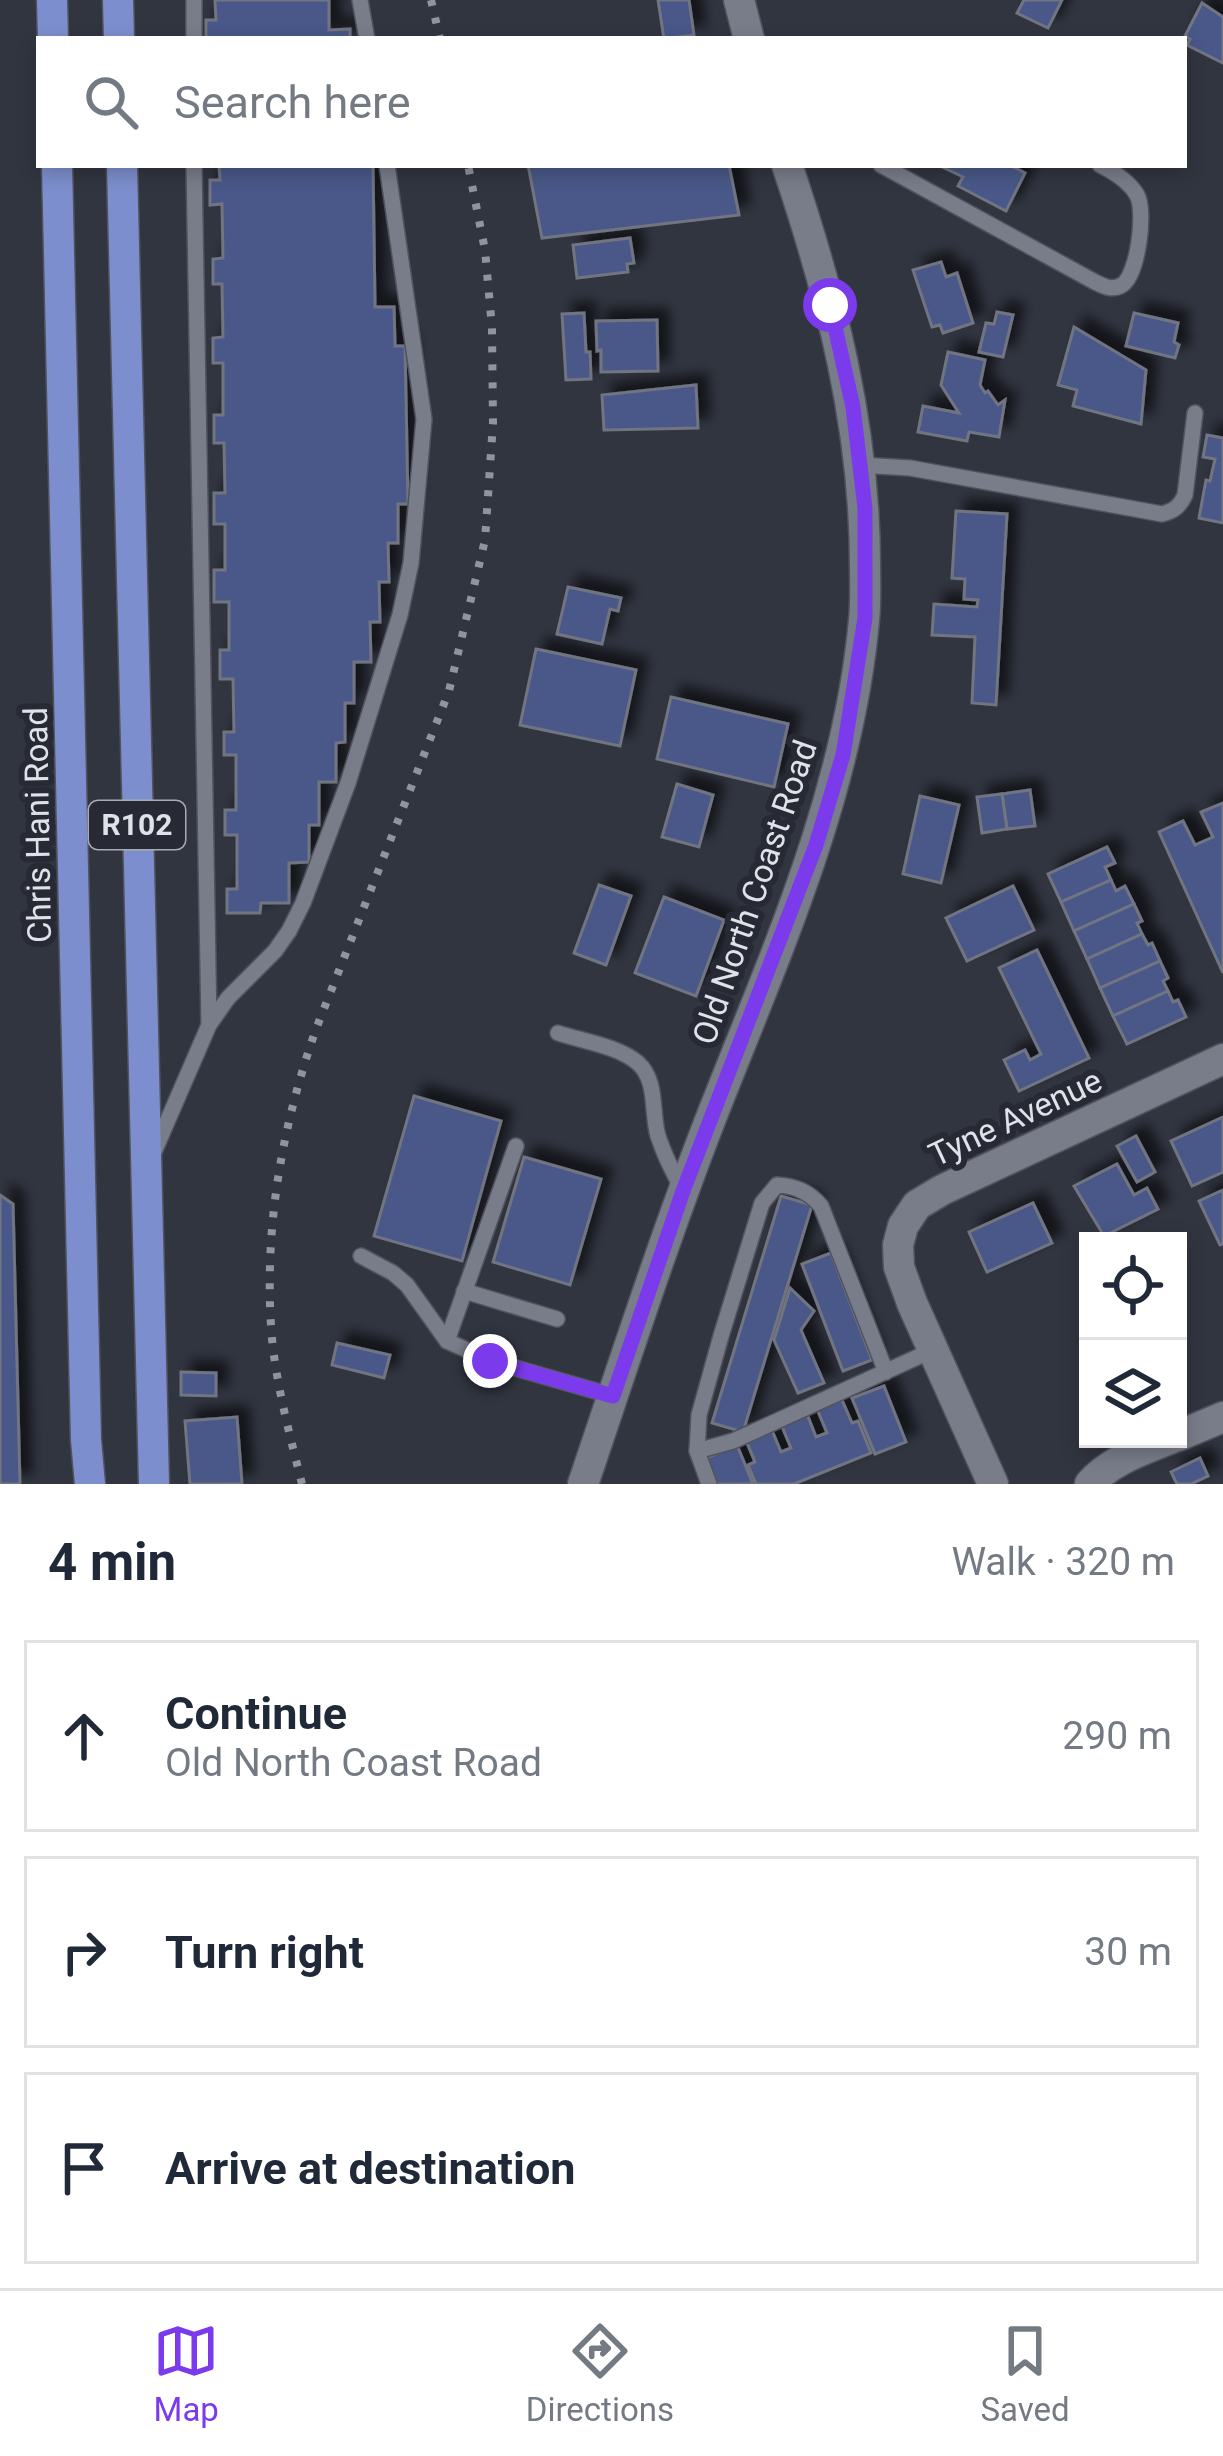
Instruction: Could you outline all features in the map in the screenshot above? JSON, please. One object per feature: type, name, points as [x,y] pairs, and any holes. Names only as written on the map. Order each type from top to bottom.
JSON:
[{"type":"main road","points":[[52,0],[53,36]]},
{"type":"main road","points":[[118,0],[119,36]]},
{"type":"main road","name":"Chris Hani Road","points":[[57,168],[89,1484]]},
{"type":"main road","name":"R102","points":[[122,168],[154,1484]]},
{"type":"street","points":[[739,0],[748,36]]},
{"type":"street","name":"Old North Coast Road","points":[[583,1484],[683,1191],[816,845],[843,755],[865,618],[865,508],[853,407],[830,305],[788,168]]},
{"type":"street","name":"Tyne Avenue","points":[[993,1484],[899,1267],[902,1226],[917,1205],[980,1172],[1223,1059]]},
{"type":"street","points":[[1187,1432],[1223,1418]]},
{"type":"street","points":[[1090,1484],[1123,1458],[1148,1448]]},
{"type":"lane","points":[[194,0],[194,36]]},
{"type":"lane","points":[[360,0],[366,36]]},
{"type":"lane","points":[[194,168],[209,1024]]},
{"type":"lane","points":[[146,1174],[209,1024],[275,951],[303,903],[348,783],[412,563],[424,419],[387,168]]},
{"type":"lane","points":[[886,168],[1112,288],[1123,285],[1130,275],[1141,203],[1128,183],[1105,168]]},
{"type":"lane","points":[[860,465],[910,468],[1162,514],[1181,503],[1185,495],[1195,413]]},
{"type":"lane","points":[[558,1033],[625,1055],[648,1075],[656,1129],[683,1191]]},
{"type":"lane","points":[[447,1341],[516,1146]]},
{"type":"lane","points":[[709,1484],[697,1451],[699,1415],[762,1203],[777,1185],[812,1196],[821,1206],[886,1372]]},
{"type":"lane","points":[[361,1256],[407,1285],[447,1341],[490,1361],[613,1396]]},
{"type":"lane","points":[[464,1291],[557,1318]]},
{"type":"lane","points":[[697,1451],[734,1441],[933,1350]]},
{"type":"building","points":[[215,0],[329,0],[329,30],[350,29],[350,36],[206,36],[206,20],[216,20]]},
{"type":"building","points":[[658,0],[689,0],[694,35],[664,36]]},
{"type":"building","points":[[1024,0],[1062,0],[1048,28],[1017,13]]},
{"type":"building","points":[[1202,3],[1223,17],[1223,63],[1187,45],[1190,39],[1185,36]]},
{"type":"building","points":[[219,168],[373,168],[375,307],[394,307],[395,346],[405,346],[408,504],[398,504],[398,543],[388,543],[389,582],[379,582],[380,622],[370,622],[371,662],[354,662],[354,703],[345,703],[345,742],[336,743],[336,782],[319,782],[319,825],[309,825],[309,862],[289,863],[289,903],[261,903],[260,913],[227,913],[227,889],[237,889],[237,835],[225,835],[225,810],[236,810],[236,755],[224,755],[224,732],[234,732],[233,679],[220,679],[220,650],[229,650],[229,602],[214,602],[214,570],[225,570],[225,524],[214,524],[214,493],[225,493],[224,443],[214,443],[214,415],[223,415],[223,363],[213,363],[213,338],[223,337],[222,284],[213,284],[213,259],[223,258],[222,204],[210,205],[210,180],[220,180]]},
{"type":"building","points":[[529,168],[730,168],[739,215],[542,238]]},
{"type":"building","points":[[944,168],[1015,168],[1025,173],[1006,211],[958,186],[963,177]]},
{"type":"building","points":[[630,238],[634,263],[627,264],[628,272],[577,278],[573,245]]},
{"type":"building","points":[[941,262],[946,277],[957,273],[973,323],[943,333],[940,325],[932,327],[913,270]]},
{"type":"building","points":[[997,312],[1013,315],[1003,357],[979,352],[986,323],[994,324]]},
{"type":"building","points":[[584,313],[591,379],[566,380],[562,314]]},
{"type":"building","points":[[1134,313],[1178,323],[1175,358],[1126,346]]},
{"type":"building","points":[[657,320],[658,371],[601,372],[596,321]]},
{"type":"building","points":[[1074,327],[1146,370],[1141,424],[1073,406],[1077,390],[1058,385]]},
{"type":"building","points":[[948,352],[985,360],[980,385],[998,405],[1005,400],[999,437],[969,432],[967,441],[918,432],[923,406],[959,413],[941,385]]},
{"type":"building","points":[[696,385],[698,428],[604,430],[602,395]]},
{"type":"building","points":[[1207,435],[1223,438],[1223,523],[1199,518],[1215,459],[1203,457]]},
{"type":"building","points":[[956,511],[1007,514],[996,705],[972,703],[975,637],[932,635],[934,604],[977,607],[978,600],[964,599],[965,579],[952,578]]},
{"type":"building","points":[[568,587],[621,598],[618,611],[610,609],[602,644],[557,634]]},
{"type":"building","points":[[536,649],[636,670],[620,746],[520,725]]},
{"type":"building","points":[[671,697],[788,724],[774,787],[657,759]]},
{"type":"building","points":[[677,784],[713,795],[699,847],[662,837]]},
{"type":"building","points":[[1030,790],[1035,826],[1007,829],[1002,794]]},
{"type":"building","points":[[1002,794],[1007,829],[982,833],[977,797]]},
{"type":"building","points":[[920,796],[959,805],[941,883],[903,874]]},
{"type":"building","points":[[1223,803],[1223,973],[1159,832],[1183,821],[1195,845],[1213,837],[1201,812]]},
{"type":"building","points":[[1107,847],[1115,863],[1105,867],[1111,880],[1061,902],[1048,874]]},
{"type":"building","points":[[1111,880],[1116,891],[1125,886],[1134,904],[1074,931],[1061,902]]},
{"type":"building","points":[[599,885],[631,896],[606,965],[574,953]]},
{"type":"building","points":[[1013,886],[1034,930],[967,961],[946,918]]},
{"type":"building","points":[[664,897],[724,920],[696,996],[635,973]]},
{"type":"building","points":[[1134,904],[1142,934],[1087,959],[1074,931]]},
{"type":"building","points":[[1142,934],[1160,961],[1100,988],[1087,959]]},
{"type":"building","points":[[1037,950],[1089,1058],[1019,1091],[1004,1060],[1025,1050],[1030,1060],[1041,1054],[999,968]]},
{"type":"building","points":[[1160,961],[1168,991],[1113,1016],[1100,988]]},
{"type":"building","points":[[1168,991],[1186,1017],[1127,1044],[1113,1016]]},
{"type":"building","points":[[414,1096],[501,1121],[462,1261],[374,1236]]},
{"type":"building","points":[[1223,1117],[1223,1172],[1192,1186],[1171,1141]]},
{"type":"building","points":[[1136,1136],[1155,1172],[1137,1182],[1117,1146]]},
{"type":"building","points":[[524,1157],[601,1179],[570,1285],[493,1262]]},
{"type":"building","points":[[1117,1164],[1134,1195],[1147,1188],[1158,1209],[1112,1232],[1102,1232],[1074,1186]]},
{"type":"building","points":[[1223,1190],[1223,1244],[1220,1245],[1199,1201]]},
{"type":"building","points":[[0,1195],[13,1204],[20,1484],[0,1484]]},
{"type":"building","points":[[781,1196],[812,1205],[743,1432],[712,1423]]},
{"type":"building","points":[[1033,1203],[1052,1243],[987,1272],[969,1232]]},
{"type":"building","points":[[831,1253],[872,1360],[843,1371],[802,1264]]},
{"type":"building","points":[[790,1288],[814,1311],[801,1330],[824,1383],[798,1393],[774,1340]]},
{"type":"building","points":[[337,1343],[390,1355],[384,1378],[332,1365]]},
{"type":"building","points":[[181,1372],[216,1373],[216,1396],[181,1395]]},
{"type":"building","points":[[884,1386],[906,1442],[875,1454],[852,1398]]},
{"type":"building","points":[[842,1400],[852,1423],[858,1421],[871,1453],[794,1484],[756,1484],[748,1465],[755,1462],[745,1438],[771,1428],[781,1452],[791,1448],[781,1424],[807,1414],[816,1437],[827,1433],[817,1409]]},
{"type":"building","points":[[237,1417],[242,1484],[190,1484],[185,1421]]},
{"type":"building","points":[[737,1445],[753,1484],[717,1484],[706,1458]]},
{"type":"building","points":[[1200,1458],[1208,1476],[1177,1484],[1171,1472]]},
{"type":"railway","points":[[431,0],[439,36]]},
{"type":"railway","points":[[302,1484],[272,1339],[270,1260],[284,1143],[316,1029],[449,691],[485,540],[493,423],[492,328],[485,250],[469,168]]},
{"type":"route","points":[[490,1361],[613,1396],[683,1191],[816,845],[843,755],[865,618],[865,508],[853,407],[830,305]]}]
